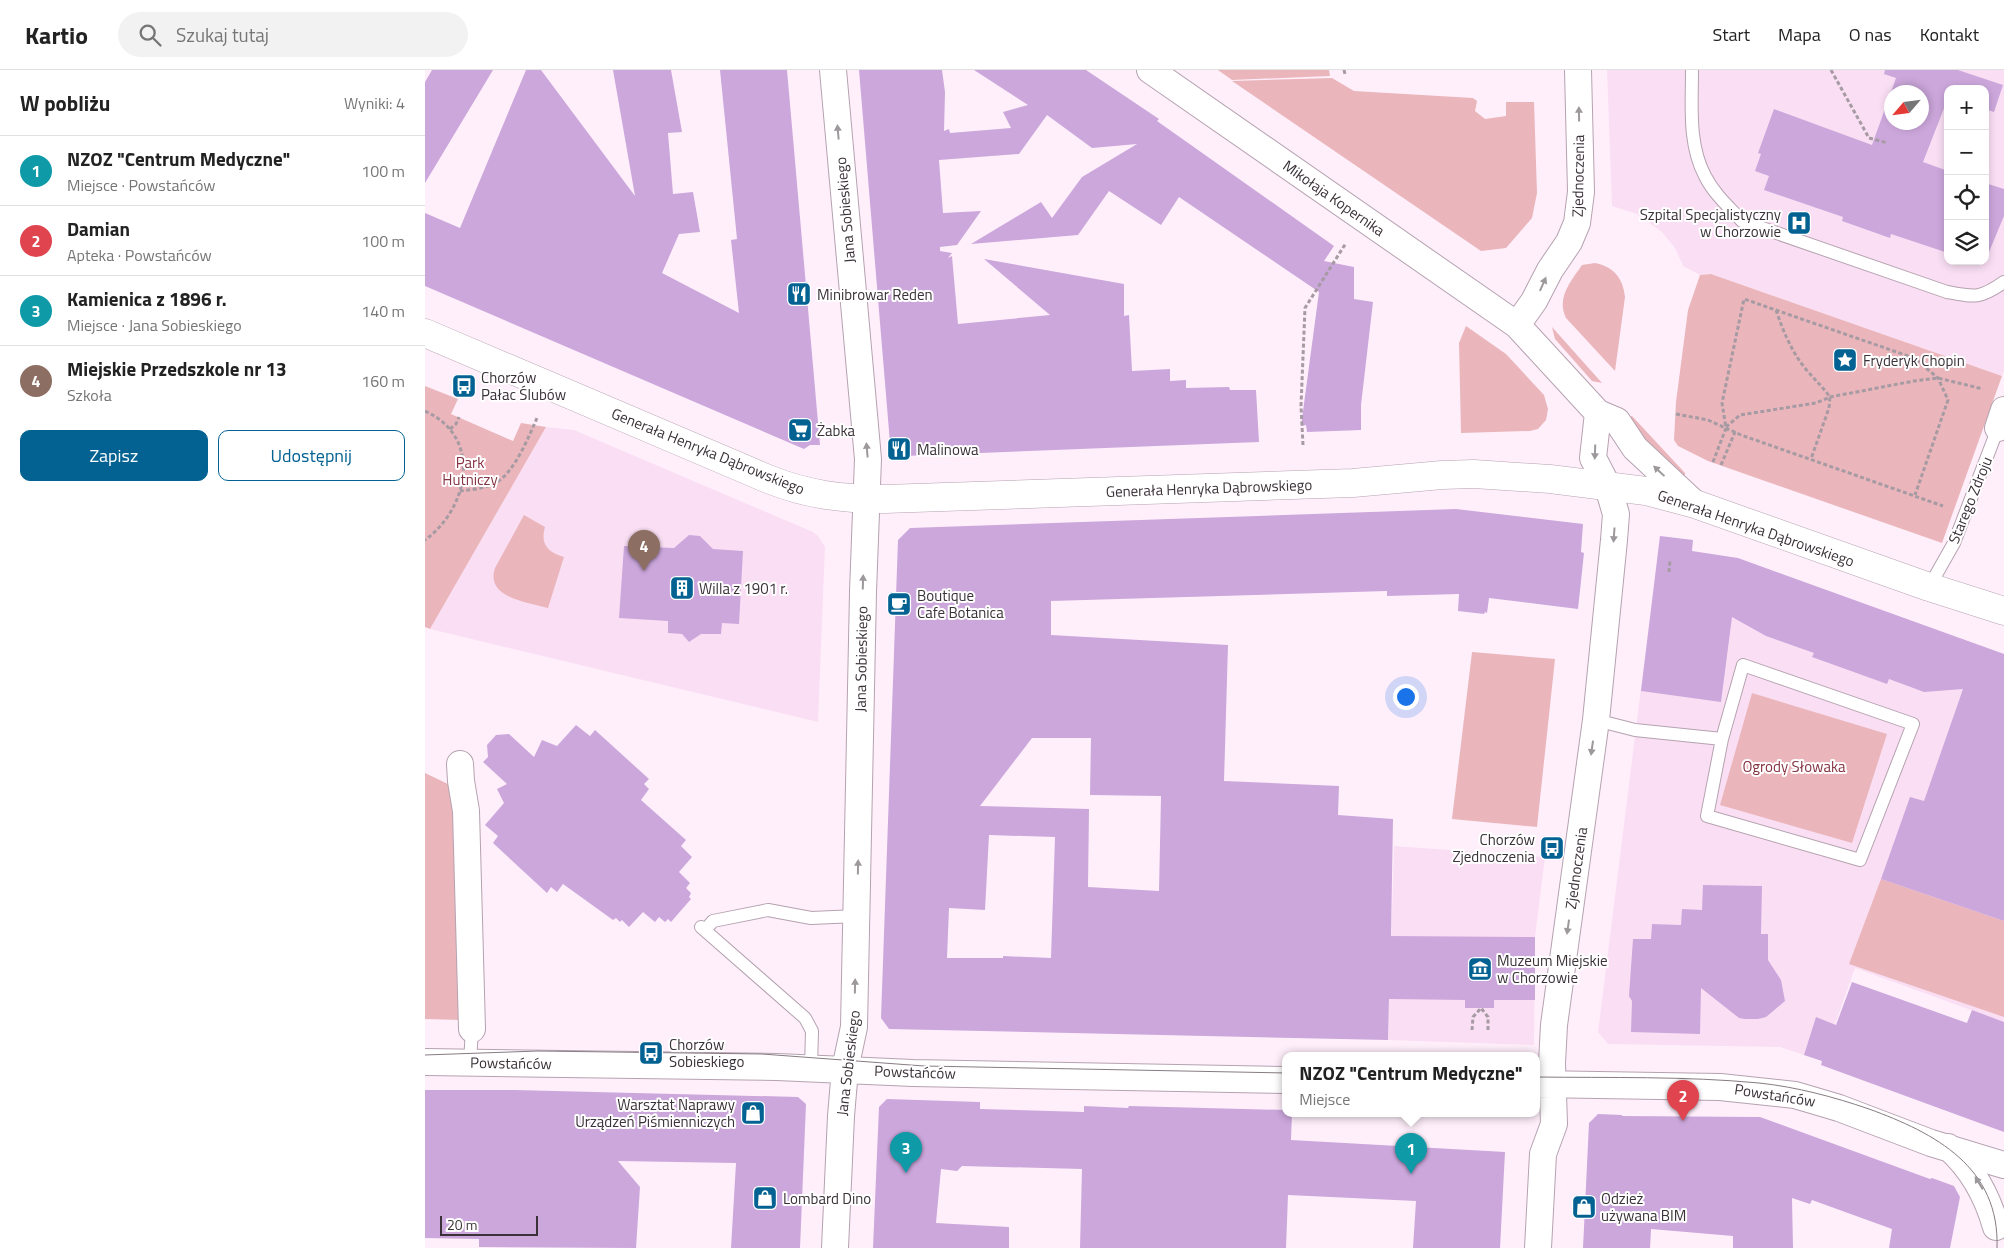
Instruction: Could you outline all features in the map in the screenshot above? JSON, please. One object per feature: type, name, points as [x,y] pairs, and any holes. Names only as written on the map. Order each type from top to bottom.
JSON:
[{"type":"street","name":"Jana Sobieskiego","points":[[833,70],[868,459],[854,1027],[845,1069],[835,1248]]},
{"type":"street","name":"Mikołaja Kopernika","points":[[1150,70],[1517,325],[1598,413],[1617,421],[1635,448],[1695,504]]},
{"type":"street","name":"Zjednoczenia","points":[[1517,325],[1534,301],[1549,270],[1569,242],[1577,223],[1581,192],[1578,70]]},
{"type":"street","name":"Generała Henryka Dąbrowskiego","points":[[425,333],[777,483],[813,494],[866,499],[1353,482],[1442,475],[1529,477],[1646,491],[1695,504],[1929,587],[2004,611]]},
{"type":"street","name":"Zjednoczenia","points":[[1538,1248],[1543,1154],[1554,1124],[1545,1084],[1552,1063],[1554,1025],[1596,720],[1616,514],[1608,487],[1593,458],[1598,413]]},
{"type":"street","points":[[460,764],[466,811],[472,1029]]},
{"type":"street","name":"Powstańców","points":[[425,1062],[811,1068],[980,1074],[1282,1080]]},
{"type":"street","name":"Powstańców","points":[[1545,1084],[1720,1087],[1770,1091],[1823,1103],[1931,1143],[1948,1146],[2004,1165]]},
{"type":"street","points":[[1948,1146],[1966,1164],[1985,1192],[1996,1231]]},
{"type":"lane","points":[[1692,70],[1693,144],[1705,176],[1719,197],[1742,221],[1947,292],[1974,297],[1989,292],[2004,282]]},
{"type":"lane","name":"Starego Zdroju","points":[[1929,587],[1954,543],[2002,423]]},
{"type":"lane","points":[[1743,665],[1913,724],[1860,860],[1707,816],[1722,738],[1743,665]]},
{"type":"lane","points":[[1596,720],[1635,730],[1722,738]]},
{"type":"lane","points":[[811,1068],[812,1031],[805,1018],[703,929],[713,921],[768,910],[811,918],[857,916]]},
{"type":"lane","points":[[470,1062],[472,1029]]},
{"type":"path","points":[[1344,70],[1345,74]]},
{"type":"path","points":[[1831,70],[1869,138],[1888,142]]},
{"type":"path","points":[[1303,444],[1301,406],[1305,308],[1347,242]]},
{"type":"path","points":[[1726,428],[1722,403],[1743,299],[1915,358],[1938,378],[1947,400],[1915,495]]},
{"type":"path","points":[[1776,310],[1790,345],[1803,365],[1830,397],[1829,408],[1811,459]]},
{"type":"path","points":[[1713,462],[1726,428],[1740,415],[1816,403],[1830,397],[1938,378],[1985,390]]},
{"type":"path","points":[[425,411],[436,416],[450,429],[460,446],[465,472],[460,491],[449,513],[431,536],[425,540]]},
{"type":"path","points":[[1676,414],[1708,420],[1735,432],[1965,513]]},
{"type":"path","points":[[450,429],[459,418]]},
{"type":"path","points":[[460,491],[493,484],[506,475],[516,460],[537,418]]},
{"type":"path","points":[[1721,465],[1735,432]]},
{"type":"path","points":[[1669,572],[1670,560]]},
{"type":"path","points":[[1472,1030],[1473,1017],[1481,1008],[1488,1017],[1488,1030]]},
{"type":"shaded area","name":"Szpital Specjalistyczny w Chorzowie","points":[[1607,70],[2004,70],[2004,371],[2002,376],[1711,274],[1700,275],[1683,266],[1675,248],[1662,232],[1637,214],[1612,206]]},
{"type":"shaded area","points":[[546,427],[574,430],[813,532],[818,536],[825,547],[818,722],[430,629]]},
{"type":"shaded area","points":[[1660,536],[1692,548],[1692,552],[1739,560],[2004,654],[2004,1022],[1855,968],[1822,1061],[1780,1047],[1608,1044],[1598,1032]]},
{"type":"shaded area","points":[[1394,846],[1545,857],[1535,937],[1534,1045],[1388,1040]]},
{"type":"green space","points":[[1218,70],[1329,70],[1330,76],[1232,80]]},
{"type":"green space","points":[[1332,78],[1354,91],[1473,98],[1477,101],[1475,111],[1485,119],[1506,116],[1506,102],[1534,102],[1537,193],[1532,218],[1506,248],[1481,251],[1232,81]]},
{"type":"green space","points":[[1595,263],[1607,267],[1616,274],[1624,290],[1625,297],[1615,371],[1566,318],[1563,311],[1566,290],[1573,277],[1582,265]]},
{"type":"green space","points":[[1711,274],[2002,376],[1942,543],[1708,461],[1678,446],[1674,440],[1676,402],[1688,310],[1700,275]]},
{"type":"green space","points":[[1466,326],[1506,354],[1544,395],[1548,409],[1546,420],[1538,429],[1530,431],[1461,433],[1459,343]]},
{"type":"green space","points":[[1552,327],[1602,383],[1592,381],[1555,339]]},
{"type":"green space","name":"Park Hutniczy","points":[[425,386],[458,399],[451,414],[513,441],[521,423],[546,427],[430,629],[425,627]]},
{"type":"green space","points":[[1632,416],[1685,473],[1685,476],[1664,460],[1626,419]]},
{"type":"green space","points":[[524,515],[545,527],[544,539],[547,547],[554,553],[564,557],[548,608],[510,597],[496,586],[494,578],[495,568]]},
{"type":"green space","points":[[1472,652],[1555,659],[1537,827],[1452,819]]},
{"type":"green space","name":"Ogrody Słowaka","points":[[1752,693],[1887,734],[1852,843],[1720,805]]},
{"type":"green space","points":[[425,773],[450,785],[457,828],[460,1020],[425,1019]]},
{"type":"green space","points":[[1881,879],[2004,921],[2004,1017],[1849,964]]},
{"type":"building","points":[[432,70],[493,70],[425,183],[425,82]]},
{"type":"building","points":[[526,70],[541,70],[635,196],[613,70],[671,70],[682,132],[668,133],[673,194],[693,192],[700,232],[679,234],[662,273],[739,313],[731,240],[737,239],[720,70],[787,70],[820,445],[810,445],[804,449],[425,286],[425,213],[460,228]]},
{"type":"building","points":[[859,70],[942,70],[945,92],[944,131],[949,129],[950,133],[1011,128],[1003,112],[1028,105],[974,70],[1086,70],[1159,119],[1157,121],[1334,246],[1324,261],[1354,267],[1354,299],[1373,302],[1361,405],[1361,430],[1307,432],[1306,425],[1301,426],[1319,292],[1179,197],[1161,225],[1109,191],[1078,235],[971,244],[1041,202],[1052,218],[1082,177],[1137,144],[1092,148],[1047,115],[1019,154],[939,160],[943,213],[981,211],[957,245],[940,247],[940,251],[952,253],[948,258],[952,256],[958,324],[1050,315],[984,259],[1124,284],[1124,316],[1129,315],[1132,371],[1170,369],[1170,381],[1186,380],[1186,388],[1229,387],[1230,390],[1256,390],[1259,442],[905,456],[890,443]]},
{"type":"building","points":[[1885,70],[1958,70],[2003,85],[1994,112],[1989,110],[1989,85],[1944,85],[1944,108],[1923,162],[1944,170],[1944,252],[1891,234],[1890,238],[1842,221],[1843,217],[1764,190],[1769,176],[1755,171],[1761,154],[1758,153],[1774,109],[1872,145],[1884,112],[1884,130],[1929,130],[1929,85],[1893,85],[1896,78],[1884,74]]},
{"type":"building","points":[[1989,184],[2004,189],[2004,216],[1989,252]]},
{"type":"building","points":[[1456,509],[1583,524],[1581,552],[1584,553],[1578,609],[1489,598],[1487,613],[1485,612],[1484,614],[1458,611],[1459,594],[1387,596],[1387,591],[1051,601],[1051,635],[1228,645],[1224,781],[1339,786],[1338,815],[1393,819],[1391,936],[1535,937],[1535,1000],[1494,1000],[1494,1008],[1465,1008],[1465,1000],[1389,999],[1388,1040],[889,1029],[881,1018],[898,540],[910,528]],"holes":[[[1032,738],[1091,738],[1090,795],[1161,796],[1159,891],[1088,887],[1089,809],[980,806]],[[989,835],[1055,837],[1051,958],[1003,956],[1003,958],[947,958],[949,908],[985,910]]]},
{"type":"building","name":"Willa z 1901 r.","points":[[689,535],[700,536],[713,549],[743,551],[739,624],[722,623],[721,634],[701,634],[689,642],[682,634],[668,633],[668,621],[619,618],[624,546],[674,548]]},
{"type":"building","points":[[1660,536],[1693,540],[1692,551],[1738,558],[2004,654],[2004,921],[1881,879],[1910,797],[1924,801],[1963,689],[1924,692],[1889,679],[1887,684],[1812,657],[1814,653],[1766,636],[1732,617],[1721,702],[1641,691]]},
{"type":"building","points":[[576,725],[590,736],[595,730],[649,779],[644,784],[649,789],[641,800],[686,840],[681,846],[692,857],[679,872],[690,883],[686,888],[691,893],[689,897],[691,899],[671,922],[668,919],[665,922],[659,917],[655,922],[643,912],[629,927],[622,920],[620,922],[616,918],[613,920],[563,884],[557,892],[551,887],[547,893],[493,843],[498,836],[485,825],[504,803],[497,789],[507,784],[483,762],[488,757],[487,745],[496,735],[509,734],[534,757],[542,740],[557,746]]},
{"type":"building","points":[[1703,885],[1762,886],[1761,934],[1768,934],[1768,960],[1781,980],[1785,1001],[1766,1017],[1745,1019],[1739,1018],[1701,988],[1700,1034],[1631,1032],[1632,1001],[1629,996],[1633,939],[1651,939],[1652,924],[1681,925],[1682,909],[1702,910]]},
{"type":"building","points":[[1852,982],[1967,1023],[1972,1010],[2004,1022],[2004,1132],[1821,1065],[1822,1061],[1804,1055],[1816,1017],[1836,1025]]},
{"type":"building","points":[[425,1090],[515,1090],[798,1097],[806,1104],[800,1248],[731,1248],[736,1163],[618,1161],[640,1187],[636,1248],[479,1247],[479,1239],[425,1238]]},
{"type":"building","points":[[887,1099],[980,1102],[980,1109],[1084,1112],[1084,1106],[1282,1110],[1282,1117],[1292,1117],[1291,1140],[1505,1152],[1500,1248],[1413,1248],[1416,1201],[1288,1195],[1286,1248],[1080,1248],[1082,1169],[962,1166],[957,1171],[941,1169],[936,1223],[1009,1227],[1009,1248],[873,1248],[879,1107]]},
{"type":"building","points":[[1598,1114],[1622,1116],[1760,1117],[1954,1186],[1960,1197],[1950,1248],[1889,1248],[1892,1229],[1812,1200],[1810,1204],[1792,1198],[1793,1248],[1733,1248],[1733,1236],[1651,1229],[1650,1248],[1583,1248],[1589,1123]]},
{"type":"tram line","points":[[425,1055],[538,1051],[762,1054],[924,1066],[1282,1073]]},
{"type":"tram line","points":[[1540,1077],[1675,1078],[1759,1083],[1815,1093],[1869,1109],[1917,1129],[1959,1157],[1975,1175],[1988,1195],[1995,1220],[1997,1248]]},
{"type":"place","name":"Szpital Specjalistyczny w Chorzowie","points":[[1799,223]]},
{"type":"place","name":"Minibrowar Reden","points":[[799,294]]},
{"type":"place","name":"Fryderyk Chopin","points":[[1845,360]]},
{"type":"place","name":"Chorzów Pałac Ślubów","points":[[464,386]]},
{"type":"place","name":"Żabka","points":[[800,430]]},
{"type":"place","name":"Malinowa","points":[[899,449]]},
{"type":"place","name":"Miejskie Przedszkole nr 13","points":[[644,571]]},
{"type":"place","name":"Willa z 1901 r.","points":[[682,588]]},
{"type":"place","name":"Boutique Cafe Botanica","points":[[899,604]]},
{"type":"place","name":"Chorzów Zjednoczenia","points":[[1552,848]]},
{"type":"place","name":"Muzeum Miejskie w Chorzowie","points":[[1480,969]]},
{"type":"place","name":"Chorzów Sobieskiego","points":[[651,1053]]},
{"type":"place","name":"Warsztat Naprawy Urządzeń Piśmienniczych","points":[[753,1113]]},
{"type":"place","name":"Damian","points":[[1683,1121]]},
{"type":"place","name":"Kamienica z 1896 r.","points":[[906,1173]]},
{"type":"place","name":"NZOZ \"Centrum Medyczne\"","points":[[1411,1174]]},
{"type":"place","name":"Lombard Dino","points":[[765,1198]]},
{"type":"place","name":"Odzież używana BIM","points":[[1584,1207]]}]
